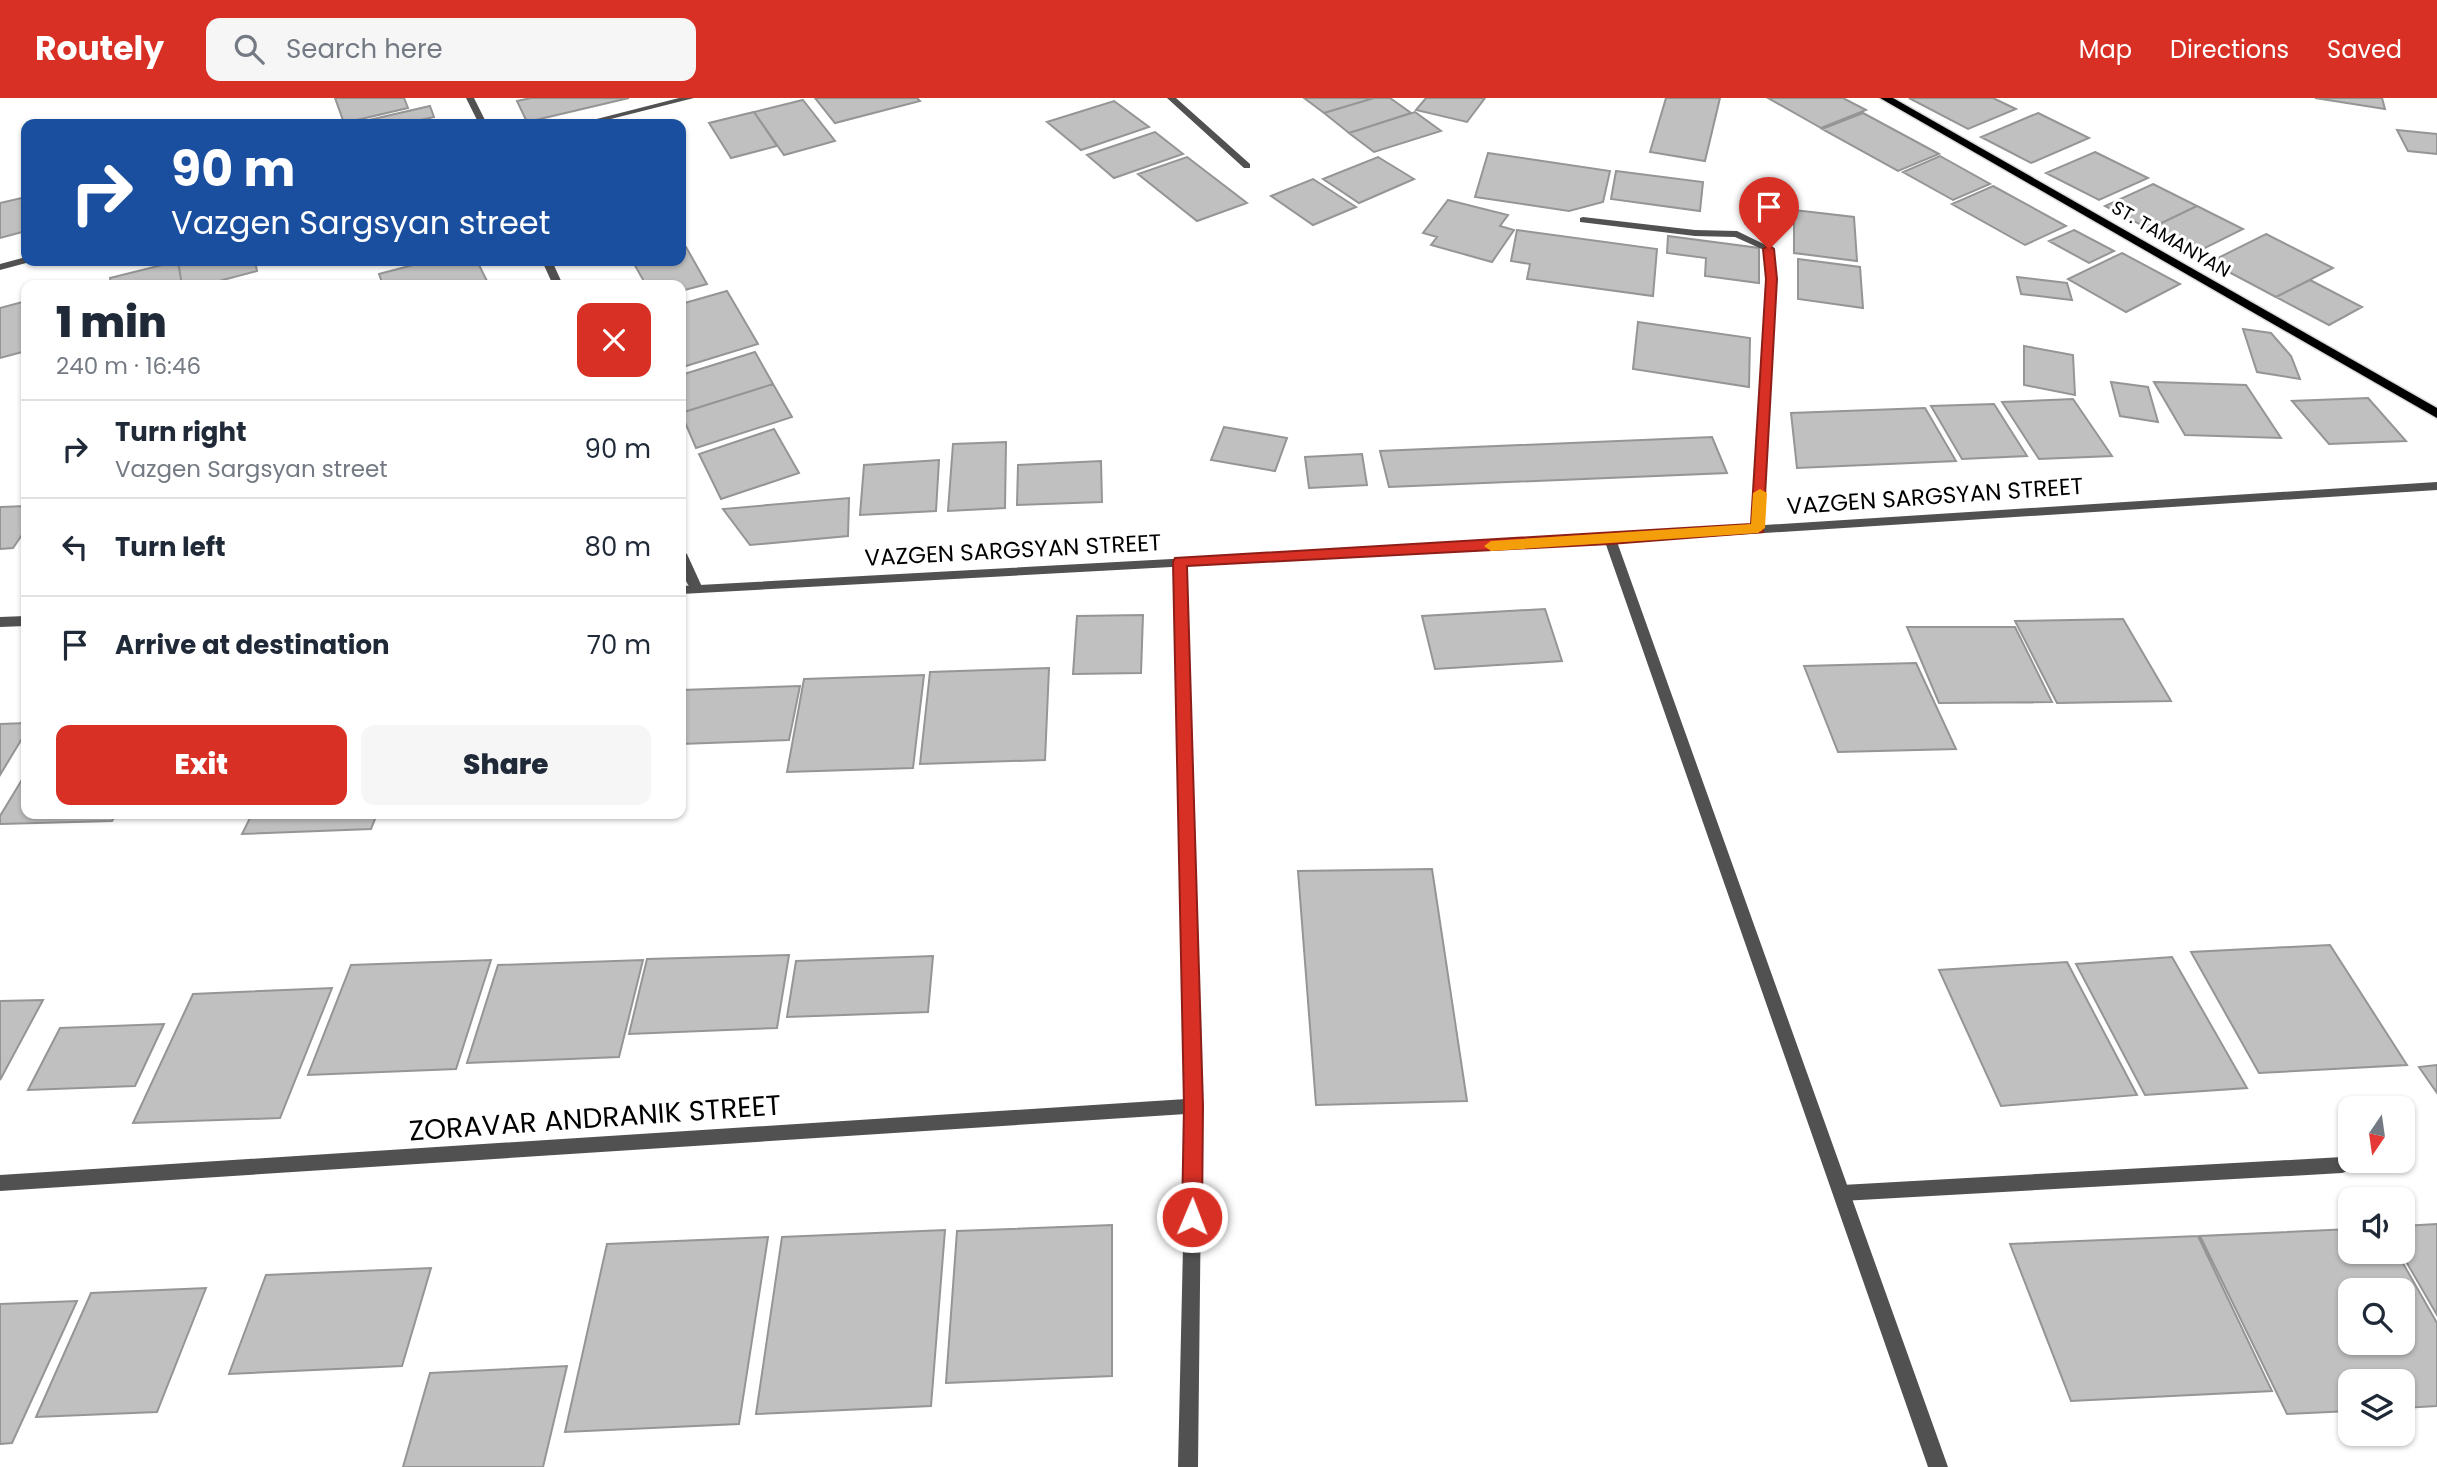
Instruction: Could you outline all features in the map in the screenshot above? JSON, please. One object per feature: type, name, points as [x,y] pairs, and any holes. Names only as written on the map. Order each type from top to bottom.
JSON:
[{"type":"main road","name":"ST. TAMANYAN","points":[[1885,98],[2437,414]]},
{"type":"street","points":[[470,98],[480,119]]},
{"type":"street","points":[[602,119],[690,98]]},
{"type":"street","points":[[1171,98],[1247,166]]},
{"type":"street","points":[[1583,220],[1737,234],[1769,249],[1772,279],[1758,528]]},
{"type":"street","points":[[0,267],[21,261]]},
{"type":"street","name":"VAZGEN SARGSYAN STREET","points":[[686,590],[1610,540],[1758,528],[2437,486]]},
{"type":"street","points":[[1610,540],[1938,1467]]},
{"type":"street","points":[[1180,562],[1194,1106],[1188,1467]]},
{"type":"street","points":[[686,565],[697,589]]},
{"type":"street","points":[[0,622],[21,621]]},
{"type":"street","name":"ZORAVAR ANDRANIK STREET","points":[[0,1183],[1194,1106]]},
{"type":"street","points":[[1842,1193],[2338,1165]]},
{"type":"building","points":[[335,98],[404,98],[408,108],[361,119],[343,119]]},
{"type":"building","points":[[531,98],[629,98],[540,119],[526,119],[517,101]]},
{"type":"building","points":[[815,98],[917,98],[920,101],[835,123]]},
{"type":"building","points":[[1304,98],[1374,98],[1324,113]]},
{"type":"building","points":[[1374,98],[1390,98],[1411,113],[1349,133],[1324,113]]},
{"type":"building","points":[[1426,98],[1485,98],[1467,122],[1416,110]]},
{"type":"building","points":[[1666,98],[1720,98],[1705,161],[1650,152]]},
{"type":"building","points":[[1768,98],[1843,98],[1866,110],[1821,128]]},
{"type":"building","points":[[1909,98],[1993,98],[2016,109],[1968,129]]},
{"type":"building","points":[[2315,98],[2382,98],[2385,109]]},
{"type":"building","points":[[803,100],[835,141],[784,155],[754,112]]},
{"type":"building","points":[[1114,101],[1149,127],[1081,150],[1047,122]]},
{"type":"building","points":[[430,106],[434,117],[425,119],[373,119]]},
{"type":"building","points":[[754,112],[777,146],[731,158],[709,123]]},
{"type":"building","points":[[1415,112],[1441,131],[1374,152],[1349,133]]},
{"type":"building","points":[[1863,113],[1939,154],[1898,171],[1822,129]]},
{"type":"building","points":[[2038,113],[2089,138],[2031,163],[1981,137]]},
{"type":"building","points":[[2397,130],[2437,134],[2437,154],[2408,151]]},
{"type":"building","points":[[1155,132],[1183,154],[1114,178],[1087,155]]},
{"type":"building","points":[[2095,152],[2148,178],[2099,200],[2046,173]]},
{"type":"building","points":[[1488,153],[1610,171],[1603,202],[1569,211],[1475,197]]},
{"type":"building","points":[[1940,156],[1990,184],[1953,200],[1903,172]]},
{"type":"building","points":[[1187,157],[1247,203],[1197,221],[1138,174]]},
{"type":"building","points":[[1378,157],[1414,179],[1359,203],[1323,179]]},
{"type":"building","points":[[1616,171],[1703,182],[1700,211],[1611,199]]},
{"type":"building","points":[[1313,179],[1356,207],[1313,225],[1271,196]]},
{"type":"building","points":[[2153,184],[2197,206],[2149,229],[2105,206]]},
{"type":"building","points":[[1993,186],[2066,226],[2025,245],[1952,204]]},
{"type":"building","points":[[21,198],[21,232],[0,238],[0,203]]},
{"type":"building","points":[[1448,200],[1508,215],[1500,226],[1514,230],[1492,262],[1431,245],[1437,237],[1423,233]]},
{"type":"building","points":[[2197,206],[2243,229],[2195,253],[2149,229]]},
{"type":"building","points":[[1794,210],[1854,217],[1857,261],[1794,253]]},
{"type":"building","points":[[1517,230],[1657,249],[1653,296],[1527,279],[1530,264],[1511,261]]},
{"type":"building","points":[[2074,230],[2114,251],[2089,263],[2049,241]]},
{"type":"building","points":[[2266,234],[2333,268],[2276,297],[2210,262]]},
{"type":"building","points":[[1668,236],[1759,248],[1759,283],[1705,276],[1706,258],[1667,253]]},
{"type":"building","points":[[686,247],[707,284],[686,290],[686,280],[643,280],[635,266],[686,266]]},
{"type":"building","points":[[2122,253],[2180,284],[2126,312],[2068,279]]},
{"type":"building","points":[[1798,259],[1860,267],[1863,308],[1798,299]]},
{"type":"building","points":[[158,266],[179,266],[181,280],[110,280]]},
{"type":"building","points":[[179,266],[256,266],[257,271],[223,280],[181,280]]},
{"type":"building","points":[[409,266],[480,266],[486,280],[381,280],[379,274]]},
{"type":"building","points":[[2017,277],[2067,283],[2072,300],[2021,294]]},
{"type":"building","points":[[2310,280],[2362,307],[2329,325],[2276,297]]},
{"type":"building","points":[[727,291],[758,344],[686,366],[686,303]]},
{"type":"building","points":[[21,302],[21,352],[0,358],[0,308]]},
{"type":"building","points":[[1638,322],[1750,338],[1749,387],[1633,369]]},
{"type":"building","points":[[2243,329],[2271,333],[2291,356],[2300,379],[2257,372]]},
{"type":"building","points":[[2024,346],[2073,355],[2075,395],[2024,385]]},
{"type":"building","points":[[755,352],[773,384],[686,411],[686,373]]},
{"type":"building","points":[[2111,382],[2148,387],[2158,422],[2120,416]]},
{"type":"building","points":[[2154,382],[2246,385],[2281,438],[2185,435]]},
{"type":"building","points":[[773,384],[792,417],[696,448],[686,425],[686,411]]},
{"type":"building","points":[[2368,398],[2406,441],[2329,444],[2292,401]]},
{"type":"building","points":[[2073,399],[2112,456],[2039,459],[2002,402]]},
{"type":"building","points":[[1994,404],[2027,456],[1962,459],[1931,406]]},
{"type":"building","points":[[1925,408],[1956,461],[1797,468],[1791,413]]},
{"type":"building","points":[[1224,427],[1287,438],[1275,471],[1211,460]]},
{"type":"building","points":[[774,429],[799,473],[721,499],[699,454]]},
{"type":"building","points":[[1712,437],[1727,473],[1389,487],[1380,451]]},
{"type":"building","points":[[1006,442],[1005,508],[948,511],[953,444]]},
{"type":"building","points":[[1362,454],[1367,485],[1309,488],[1305,457]]},
{"type":"building","points":[[939,460],[936,511],[860,515],[864,465]]},
{"type":"building","points":[[1101,461],[1102,502],[1017,505],[1018,465]]},
{"type":"building","points":[[849,498],[848,536],[750,545],[723,509]]},
{"type":"building","points":[[21,506],[21,536],[13,548],[0,549],[0,507]]},
{"type":"building","points":[[1545,609],[1562,661],[1435,669],[1422,616]]},
{"type":"building","points":[[1143,615],[1141,673],[1073,674],[1077,616]]},
{"type":"building","points":[[2123,619],[2171,701],[2057,703],[2015,621]]},
{"type":"building","points":[[1907,627],[2015,627],[2052,702],[1939,703]]},
{"type":"building","points":[[1916,663],[1956,749],[1838,752],[1804,666]]},
{"type":"building","points":[[1049,668],[1045,760],[920,764],[930,672]]},
{"type":"building","points":[[924,675],[913,768],[787,772],[804,679]]},
{"type":"building","points":[[800,686],[789,740],[686,744],[686,690]]},
{"type":"building","points":[[21,723],[21,740],[0,775],[0,724]]},
{"type":"building","points":[[21,781],[21,819],[113,819],[0,824],[0,816]]},
{"type":"building","points":[[250,819],[375,819],[371,829],[242,834]]},
{"type":"building","points":[[1432,869],[1467,1101],[1316,1105],[1298,871]]},
{"type":"building","points":[[2330,945],[2407,1065],[2259,1073],[2191,952]]},
{"type":"building","points":[[789,955],[777,1028],[629,1034],[647,959]]},
{"type":"building","points":[[933,956],[928,1012],[787,1017],[796,961]]},
{"type":"building","points":[[2172,957],[2247,1088],[2145,1095],[2076,964]]},
{"type":"building","points":[[491,960],[456,1069],[308,1075],[351,965]]},
{"type":"building","points":[[643,960],[619,1057],[467,1063],[498,965]]},
{"type":"building","points":[[2067,962],[2137,1095],[2001,1106],[1939,970]]},
{"type":"building","points":[[332,988],[280,1118],[133,1123],[193,994]]},
{"type":"building","points":[[43,1000],[0,1080],[0,1001]]},
{"type":"building","points":[[164,1024],[135,1086],[28,1090],[60,1028]]},
{"type":"building","points":[[2437,1065],[2437,1093],[2419,1067]]},
{"type":"building","points":[[2437,1224],[2437,1315],[2408,1264],[2415,1264],[2415,1225]]},
{"type":"building","points":[[1112,1225],[1112,1376],[946,1383],[957,1231]]},
{"type":"building","points":[[945,1230],[931,1406],[756,1414],[782,1237]]},
{"type":"building","points":[[2338,1230],[2338,1264],[2403,1264],[2411,1278],[2338,1278],[2338,1355],[2415,1355],[2415,1284],[2437,1323],[2437,1406],[2415,1407],[2415,1369],[2338,1369],[2338,1412],[2287,1414],[2200,1236]]},
{"type":"building","points":[[2198,1236],[2272,1391],[2071,1401],[2010,1244]]},
{"type":"building","points":[[768,1237],[739,1424],[565,1432],[607,1244]]},
{"type":"building","points":[[431,1268],[402,1366],[229,1374],[266,1275]]},
{"type":"building","points":[[206,1288],[157,1412],[36,1417],[91,1293]]},
{"type":"building","points":[[77,1301],[12,1443],[0,1444],[0,1304]]},
{"type":"building","points":[[567,1366],[543,1467],[403,1467],[430,1373]]},
{"type":"slow traffic","points":[[1491,546],[1758,528],[1760,493]]},
{"type":"route","points":[[1192,1217],[1194,1106],[1180,562],[1610,540],[1758,528],[1772,279],[1769,249]]}]
